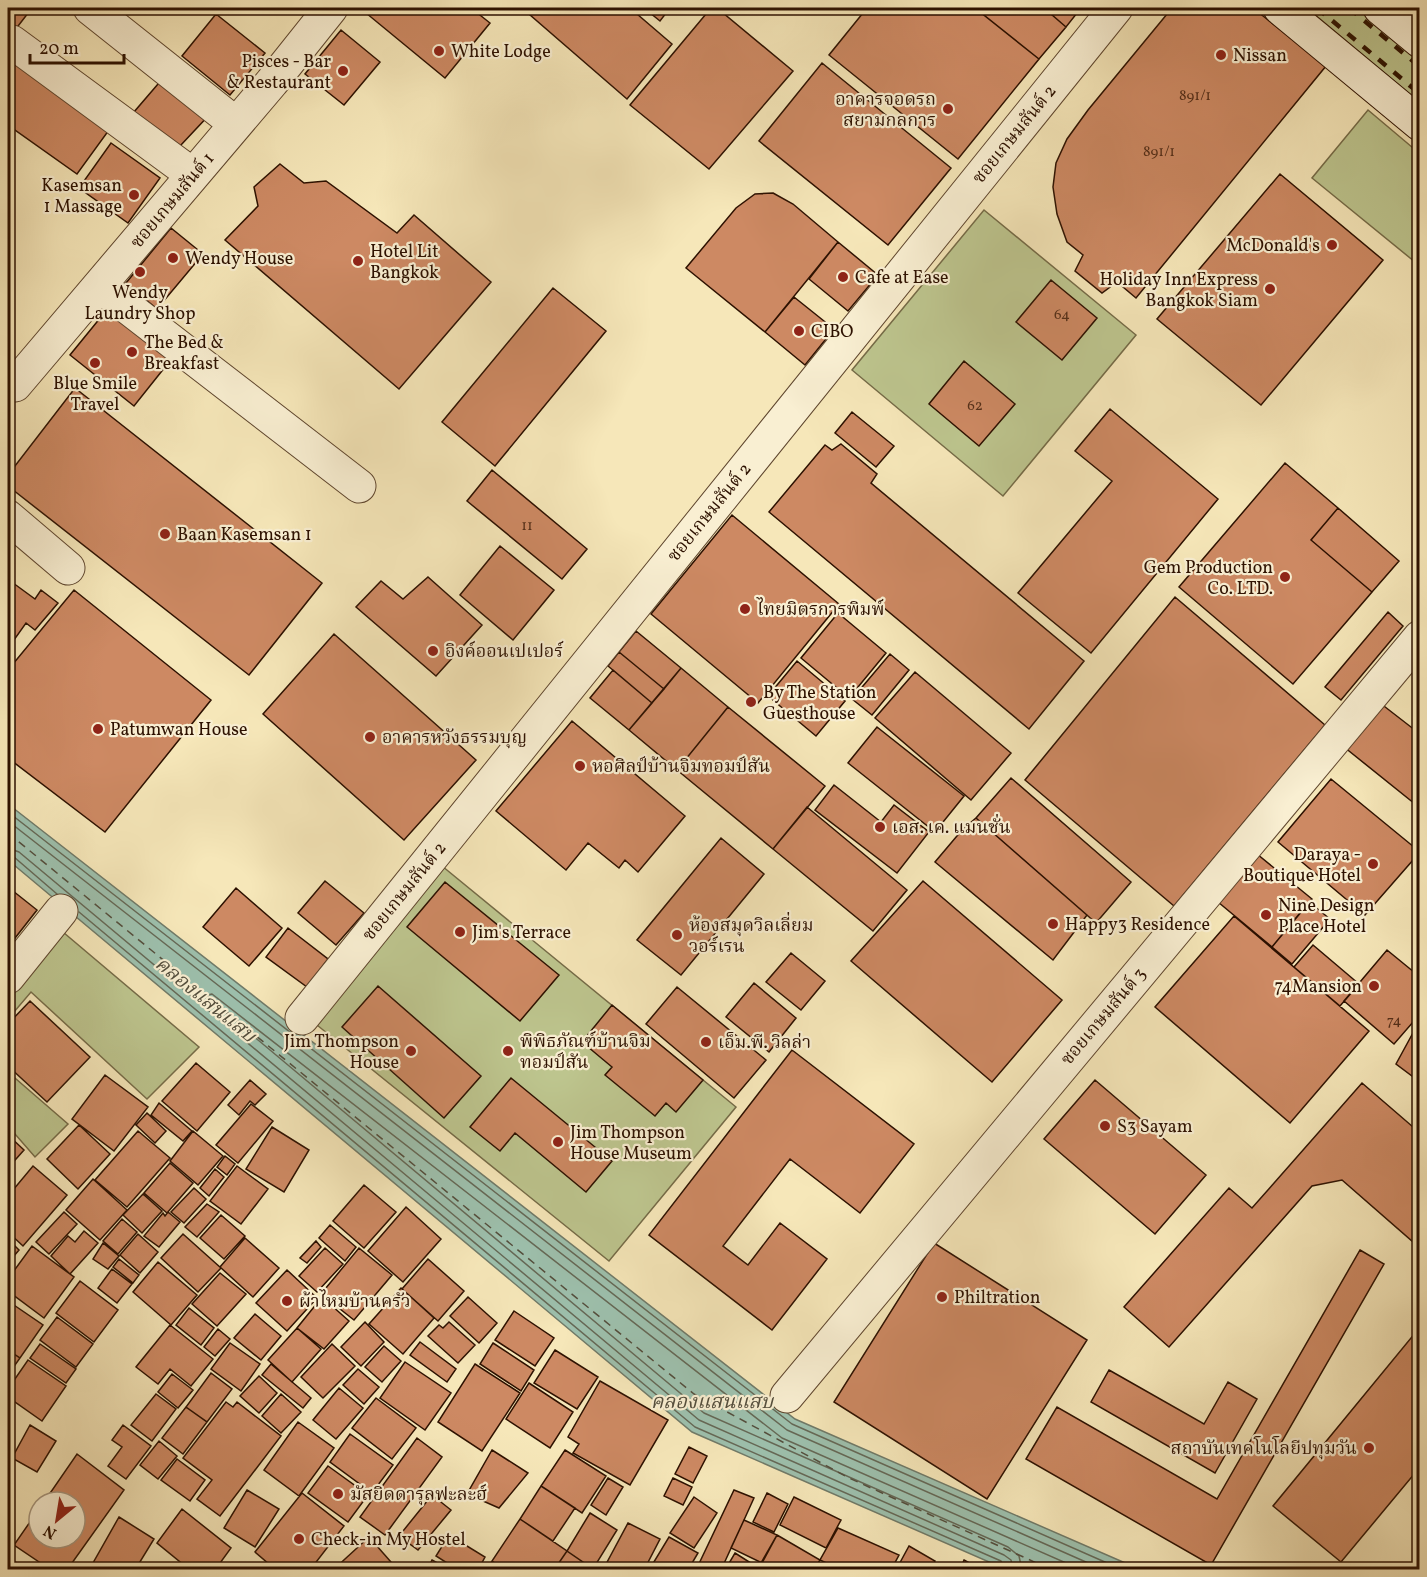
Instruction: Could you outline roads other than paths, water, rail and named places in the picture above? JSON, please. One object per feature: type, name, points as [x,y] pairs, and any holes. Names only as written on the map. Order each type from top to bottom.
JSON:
[{"type":"street","points":[[90,8],[236,124]]},
{"type":"street","name":"ซอยเกษมสันต์ 1","points":[[8,386],[15,385],[100,286],[331,8]]},
{"type":"street","name":"ซอยเกษมสันต์ 2","points":[[302,1018],[1116,8]]},
{"type":"street","points":[[1281,8],[1419,124]]},
{"type":"street","points":[[1380,8],[1419,41]]},
{"type":"street","points":[[12,42],[194,175]]},
{"type":"street","points":[[100,286],[359,486]]},
{"type":"street","points":[[8,517],[68,568]]},
{"type":"street","name":"ซอยเกษมสันต์ 3","points":[[787,1396],[1419,637]]},
{"type":"street","points":[[8,977],[61,911]]},
{"type":"water","name":"คลองแสนแสบ","points":[[8,804],[795,1419],[1139,1569],[1005,1569],[692,1432],[8,860]]},
{"type":"railway","points":[[1317,8],[1420,94]]},
{"type":"railway","points":[[1349,8],[1420,67]]},
{"type":"place","name":"White Lodge","points":[[439,51]]},
{"type":"place","name":"Nissan","points":[[1221,55]]},
{"type":"place","name":"Pisces - Bar & Restaurant","points":[[343,71]]},
{"type":"place","name":"อาคารจอดรถ สยามกลการ","points":[[948,109]]},
{"type":"place","name":"Kasemsan 1 Massage","points":[[134,195]]},
{"type":"place","name":"McDonald's","points":[[1332,245]]},
{"type":"place","name":"Wendy House","points":[[173,258]]},
{"type":"place","name":"Hotel Lit Bangkok","points":[[358,261]]},
{"type":"place","name":"Wendy Laundry Shop","points":[[140,272]]},
{"type":"place","name":"Cafe at Ease","points":[[843,277]]},
{"type":"place","name":"Holiday Inn Express Bangkok Siam","points":[[1270,289]]},
{"type":"place","name":"CIBO","points":[[799,331]]},
{"type":"place","name":"The Bed & Breakfast","points":[[132,352]]},
{"type":"place","name":"Blue Smile Travel","points":[[95,363]]},
{"type":"place","name":"Baan Kasemsan 1","points":[[165,534]]},
{"type":"place","name":"Gem Production Co. LTD.","points":[[1285,577]]},
{"type":"place","name":"ไทยมิตรการพิมพ์","points":[[745,609]]},
{"type":"place","name":"อิงค์ออนเปเปอร์","points":[[433,651]]},
{"type":"place","name":"By The Station Guesthouse","points":[[751,702]]},
{"type":"place","name":"Patumwan House","points":[[98,729]]},
{"type":"place","name":"อาคารหวังธรรมบุญ","points":[[370,737]]},
{"type":"place","name":"หอศิลป์บ้านจิมทอมป์สัน","points":[[580,766]]},
{"type":"place","name":"เอส. เค. แมนชั่น","points":[[880,827]]},
{"type":"place","name":"Daraya - Boutique Hotel","points":[[1373,864]]},
{"type":"place","name":"Nine Design Place Hotel","points":[[1266,915]]},
{"type":"place","name":"Happy3 Residence","points":[[1053,924]]},
{"type":"place","name":"Jim's Terrace","points":[[460,932]]},
{"type":"place","name":"ห้องสมุดวิลเลี่ยม วอร์เรน","points":[[677,935]]},
{"type":"place","name":"74Mansion","points":[[1374,986]]},
{"type":"place","name":"เอ็ม.พี. วิลล่า","points":[[706,1042]]},
{"type":"place","name":"Jim Thompson House","points":[[411,1051]]},
{"type":"place","name":"พิพิธภัณฑ์บ้านจิม ทอมป์สัน","points":[[508,1051]]},
{"type":"place","name":"S3 Sayam","points":[[1105,1126]]},
{"type":"place","name":"Jim Thompson House Museum","points":[[558,1142]]},
{"type":"place","name":"Philtration","points":[[942,1297]]},
{"type":"place","name":"ผ้าไหมบ้านครัว","points":[[287,1301]]},
{"type":"place","name":"สถาบันเทคโนโลยีปทุมวัน","points":[[1369,1448]]},
{"type":"place","name":"มัสยิดดารุลฟะละฮ์","points":[[338,1494]]},
{"type":"place","name":"Check-in My Hostel","points":[[299,1539]]}]
